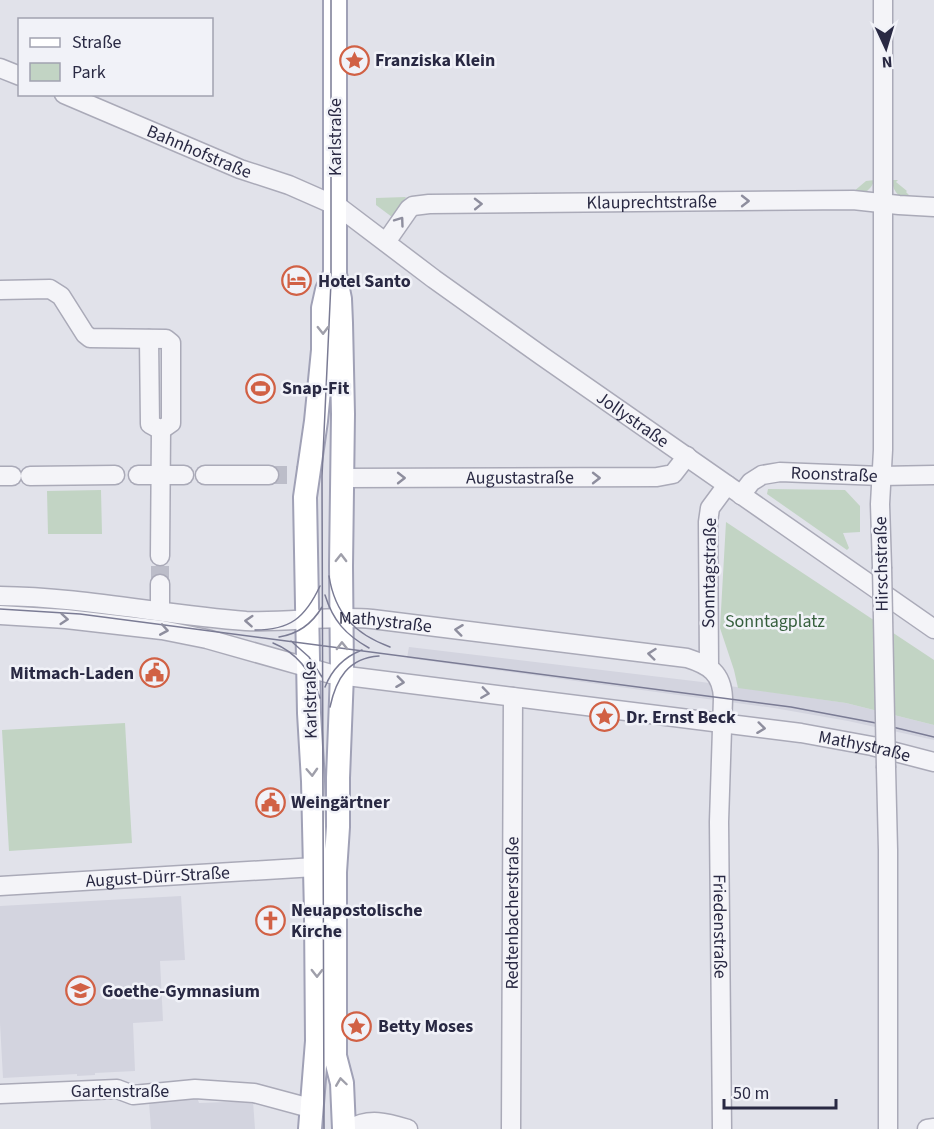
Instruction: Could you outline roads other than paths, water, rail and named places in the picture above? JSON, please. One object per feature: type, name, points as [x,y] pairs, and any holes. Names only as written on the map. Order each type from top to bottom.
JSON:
[{"type":"main road","name":"Karlstraße","points":[[334,0],[335,274],[340,299],[341,322],[343,478],[339,826],[335,872],[335,1056],[342,1083],[344,1129]]},
{"type":"main road","name":"Karlstraße","points":[[310,1118],[317,1041],[315,867],[309,713],[305,497],[302,475],[316,421],[323,350],[323,308],[327,290],[335,274]]},
{"type":"street","name":"Hirschstraße","points":[[883,0],[881,476],[888,850],[888,1129]]},
{"type":"street","points":[[0,68],[18,75]]},
{"type":"street","name":"Bahnhofstraße","points":[[69,96],[240,169],[289,185],[335,205]]},
{"type":"street","name":"Klauprechtstraße","points":[[386,242],[405,214],[413,206],[419,205],[853,200],[934,207]]},
{"type":"street","name":"Jollystraße","points":[[335,205],[542,356],[934,629]]},
{"type":"street","points":[[0,290],[50,289],[56,291],[90,338],[166,339],[171,343],[171,423],[161,430],[160,556]]},
{"type":"street","name":"Augustastraße","points":[[343,478],[657,477],[674,474],[687,456]]},
{"type":"street","name":"Roonstraße","points":[[734,490],[762,476],[780,472],[881,476],[934,475]]},
{"type":"street","points":[[30,476],[115,475]]},
{"type":"street","points":[[138,475],[184,475]]},
{"type":"street","points":[[205,475],[270,475]]},
{"type":"street","name":"Sonntagstraße","points":[[709,666],[708,522],[710,508],[734,490]]},
{"type":"street","points":[[160,584],[160,611]]},
{"type":"street","name":"Mathystraße","points":[[0,596],[31,596],[246,621],[268,622],[342,617],[372,619],[687,658],[709,666]]},
{"type":"street","name":"Mathystraße","points":[[0,615],[66,619],[162,630],[207,639],[342,675],[836,739],[934,762]]},
{"type":"street","points":[[709,666],[720,680],[723,698],[722,723]]},
{"type":"street","name":"Redtenbacherstraße","points":[[511,1129],[513,697]]},
{"type":"street","name":"Friedenstraße","points":[[722,723],[719,819],[722,1129]]},
{"type":"street","name":"August-Dürr-Straße","points":[[0,886],[315,867]]},
{"type":"street","name":"Gartenstraße","points":[[0,1094],[117,1089],[133,1095],[195,1089],[254,1093],[310,1118]]},
{"type":"street","points":[[350,1129],[362,1124],[382,1122],[408,1129]]},
{"type":"street","points":[[927,1129],[934,1128]]},
{"type":"tunnel","points":[[269,475],[297,475]]},
{"type":"tunnel","points":[[160,556],[160,584]]},
{"type":"tram line","points":[[324,1129],[322,476],[331,282],[331,0]]},
{"type":"tram line","points":[[329,576],[336,601],[349,621],[367,636],[390,647]]},
{"type":"tram line","points":[[255,630],[278,628],[295,620],[308,606],[320,586]]},
{"type":"tram line","points":[[325,595],[336,620],[354,638],[369,648]]},
{"type":"tram line","points":[[279,637],[304,627],[322,607]]},
{"type":"tram line","points":[[0,609],[80,614],[791,707],[934,737]]},
{"type":"tram line","points":[[291,641],[309,657],[322,677]]},
{"type":"tram line","points":[[273,643],[290,652],[303,665],[313,680],[320,698]]},
{"type":"tram line","points":[[325,687],[339,664],[362,650]]},
{"type":"tram line","points":[[330,707],[336,688],[345,672],[359,661],[379,656]]},
{"type":"place","name":"Franziska Klein","points":[[354,60]]},
{"type":"place","name":"Hotel Santo","points":[[297,281]]},
{"type":"place","name":"Snap-Fit","points":[[261,388]]},
{"type":"place","name":"Mitmach-Laden","points":[[155,673]]},
{"type":"place","name":"Dr. Ernst Beck","points":[[605,717]]},
{"type":"place","name":"Weingärtner","points":[[270,802]]},
{"type":"place","name":"Neuapostolische Kirche","points":[[270,920]]},
{"type":"place","name":"Goethe-Gymnasium","points":[[81,991]]},
{"type":"place","name":"Betty Moses","points":[[357,1026]]},
{"type":"park label","name":"Sonntagplatz","points":[[775,621]]}]
